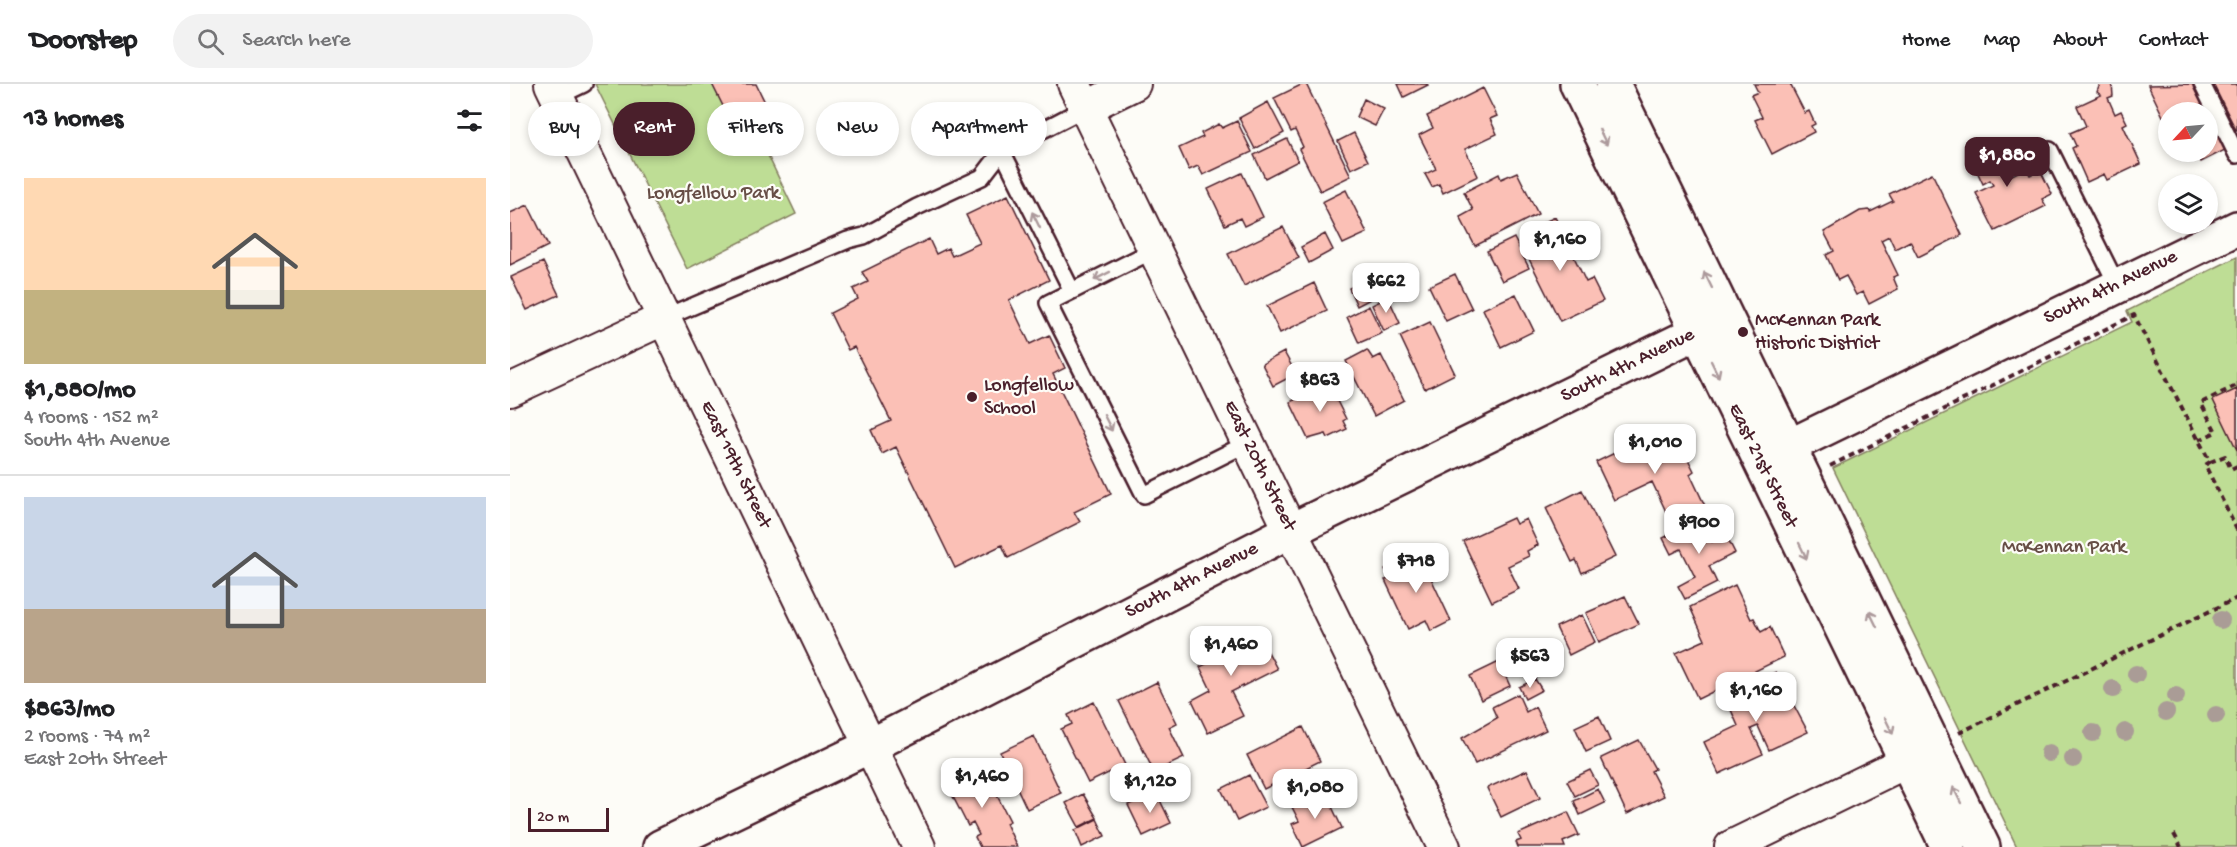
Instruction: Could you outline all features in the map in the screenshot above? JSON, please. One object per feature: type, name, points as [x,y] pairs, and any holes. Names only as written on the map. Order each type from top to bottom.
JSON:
[{"type":"street","points":[[1080,96],[1134,84]]},
{"type":"street","name":"East 21st Street","points":[[1577,84],[1760,460],[1932,748],[1948,847]]},
{"type":"street","name":"East 21st Street","points":[[1613,84],[1790,446],[1932,748],[1983,847]]},
{"type":"street","name":"East 19th Street","points":[[564,88],[665,318],[919,847]]},
{"type":"street","name":"East 20th Street","points":[[1080,96],[1444,847]]},
{"type":"street","name":"South 4th Avenue","points":[[1760,460],[2237,228]]},
{"type":"street","points":[[510,390],[665,318]]},
{"type":"street","name":"South 4th Avenue","points":[[660,847],[870,746],[1290,531],[1726,318]]},
{"type":"street","points":[[1731,847],[1932,748]]},
{"type":"lane","points":[[2202,84],[2237,155]]},
{"type":"lane","points":[[1047,119],[1080,96]]},
{"type":"lane","points":[[2050,150],[2117,285]]},
{"type":"lane","points":[[665,318],[848,240],[864,236],[917,207],[982,177],[998,156]]},
{"type":"lane","points":[[1004,156],[1072,291]]},
{"type":"lane","points":[[1154,250],[1048,303],[1144,495],[1248,443]]},
{"type":"path","points":[[1827,467],[2134,315],[2210,462]]},
{"type":"path","points":[[2199,440],[2216,432],[2201,403],[2237,385]]},
{"type":"path","points":[[2237,466],[2231,469],[2225,456],[2205,465],[2237,530]]},
{"type":"path","points":[[1932,748],[2237,598]]},
{"type":"path","points":[[2174,834],[2181,847]]},
{"type":"green space","name":"Longfellow Park","points":[[595,84],[714,84],[723,102],[707,102],[707,156],[768,156],[796,214],[687,269],[631,156],[695,156],[695,102],[613,102],[613,120]]},
{"type":"green space","name":"McKennan Park","points":[[2237,257],[2237,847],[2017,847],[1833,468],[2132,322],[2127,311]]},
{"type":"building","points":[[712,84],[756,84],[765,102],[721,102]]},
{"type":"building","points":[[1306,84],[1351,176],[1320,191],[1299,149],[1303,147],[1295,130],[1291,132],[1274,98]]},
{"type":"building","points":[[1398,84],[1427,84],[1428,85],[1404,97]]},
{"type":"building","points":[[1754,84],[1790,84],[1805,113],[1809,111],[1815,124],[1811,126],[1814,132],[1772,154],[1755,120],[1762,117],[1751,95],[1758,92]]},
{"type":"building","points":[[2100,84],[2112,84],[2113,96],[2108,98],[2115,114],[2121,111],[2127,123],[2123,125],[2141,164],[2107,180],[2104,174],[2087,182],[2072,148],[2076,146],[2070,133],[2086,126],[2077,106],[2101,95],[2097,92]]},
{"type":"building","points":[[2196,84],[2199,90],[2196,91],[2204,102],[2158,102],[2158,106],[2148,85]]},
{"type":"building","points":[[2213,84],[2237,84],[2237,130],[2236,130]]},
{"type":"building","points":[[1483,88],[1497,116],[1490,119],[1497,134],[1465,149],[1478,176],[1443,193],[1439,184],[1432,187],[1425,174],[1436,169],[1419,135],[1433,128],[1427,116]]},
{"type":"building","points":[[1364,99],[1384,109],[1375,126],[1356,117]]},
{"type":"building","points":[[1268,102],[1284,133],[1255,149],[1239,118]]},
{"type":"building","points":[[1237,121],[1252,152],[1203,175],[1198,166],[1189,170],[1179,148],[1203,137],[1201,133],[1219,124],[1222,128]]},
{"type":"building","points":[[1354,133],[1368,161],[1351,169],[1338,141]]},
{"type":"building","points":[[2218,134],[2225,150],[2218,154]]},
{"type":"building","points":[[1287,139],[1298,161],[1265,178],[1254,155]]},
{"type":"building","points":[[1997,140],[2012,170],[2004,174],[2006,178],[2026,168],[2030,175],[2040,170],[2052,194],[2042,199],[2046,206],[1995,231],[1976,193],[1993,185],[1990,180],[1983,184],[1969,154]]},
{"type":"building","points":[[1517,172],[1538,214],[1475,246],[1460,217],[1473,210],[1464,192],[1499,174],[1501,179]]},
{"type":"building","points":[[1242,173],[1263,217],[1244,226],[1240,218],[1225,225],[1208,189]]},
{"type":"building","points":[[1932,173],[1962,235],[1918,257],[1910,241],[1895,249],[1889,236],[1881,240],[1898,275],[1893,277],[1898,289],[1869,304],[1863,292],[1856,295],[1846,276],[1838,280],[1826,255],[1834,251],[1824,232],[1860,211],[1869,210],[1870,212],[1893,201],[1889,194]]},
{"type":"building","points":[[1346,190],[1367,233],[1343,244],[1322,202]]},
{"type":"building","name":"Longfellow School","points":[[1008,195],[1049,280],[1009,300],[1030,344],[1049,335],[1065,368],[1053,374],[1111,494],[1074,512],[1080,522],[1008,558],[1002,545],[955,568],[896,447],[882,454],[871,430],[891,421],[854,347],[848,350],[830,313],[858,299],[853,289],[868,282],[862,272],[929,239],[936,254],[948,248],[952,256],[980,243],[966,215]]},
{"type":"building","points":[[528,205],[548,246],[510,265],[510,213]]},
{"type":"building","points":[[1555,217],[1586,282],[1592,279],[1603,301],[1560,321],[1522,245],[1539,237],[1534,227]]},
{"type":"building","points":[[1283,227],[1299,258],[1244,286],[1228,254]]},
{"type":"building","points":[[1325,234],[1333,250],[1309,263],[1301,247]]},
{"type":"building","points":[[1514,238],[1529,268],[1502,281],[1487,251]]},
{"type":"building","points":[[543,262],[559,295],[527,310],[511,277]]},
{"type":"building","points":[[1455,274],[1472,309],[1446,321],[1429,286]]},
{"type":"building","points":[[1374,276],[1382,293],[1357,306],[1349,288]]},
{"type":"building","points":[[1314,283],[1327,311],[1280,333],[1267,306]]},
{"type":"building","points":[[1516,294],[1534,331],[1501,347],[1483,309]]},
{"type":"building","points":[[1388,297],[1400,323],[1384,331],[1372,305]]},
{"type":"building","points":[[1369,306],[1382,333],[1359,343],[1347,317]]},
{"type":"building","points":[[1430,322],[1455,374],[1425,389],[1400,336]]},
{"type":"building","points":[[1367,350],[1373,359],[1381,355],[1404,400],[1374,416],[1346,361]]},
{"type":"building","points":[[1284,352],[1296,374],[1273,386],[1262,364]]},
{"type":"building","points":[[1328,383],[1346,419],[1343,421],[1347,429],[1328,438],[1326,434],[1308,439],[1290,402]]},
{"type":"building","points":[[2237,389],[2237,450],[2213,400]]},
{"type":"building","points":[[1671,433],[1678,446],[1681,445],[1694,471],[1690,474],[1705,506],[1671,522],[1652,482],[1614,500],[1596,462],[1629,446],[1632,451]]},
{"type":"building","points":[[1582,490],[1615,557],[1582,573],[1576,560],[1572,562],[1546,508]]},
{"type":"building","points":[[1513,518],[1516,524],[1526,519],[1538,545],[1527,551],[1529,556],[1508,566],[1519,589],[1492,602],[1463,541]]},
{"type":"building","points":[[1701,519],[1712,542],[1726,535],[1735,553],[1709,566],[1717,583],[1685,599],[1678,586],[1695,577],[1681,549],[1671,554],[1663,538]]},
{"type":"building","points":[[1416,554],[1421,565],[1424,563],[1451,621],[1431,631],[1426,620],[1408,629],[1385,580],[1390,579],[1385,569]]},
{"type":"building","points":[[1735,585],[1751,619],[1754,618],[1761,632],[1770,627],[1784,657],[1698,699],[1676,653],[1705,640],[1690,607]]},
{"type":"building","points":[[1625,596],[1639,624],[1599,642],[1586,613]]},
{"type":"building","points":[[1582,615],[1595,642],[1569,655],[1556,627]]},
{"type":"building","points":[[1255,627],[1277,669],[1231,692],[1243,716],[1208,733],[1192,700],[1211,690],[1200,667],[1208,663],[1203,653]]},
{"type":"building","points":[[1499,662],[1510,686],[1481,700],[1470,676]]},
{"type":"building","points":[[1776,672],[1808,732],[1769,750],[1758,726],[1751,729],[1763,754],[1719,774],[1704,742],[1738,726],[1725,696]]},
{"type":"building","points":[[1535,679],[1542,690],[1525,699],[1519,687]]},
{"type":"building","points":[[1157,682],[1177,723],[1169,727],[1184,758],[1154,772],[1119,701]]},
{"type":"building","points":[[1518,694],[1526,712],[1535,707],[1546,730],[1475,764],[1462,738],[1497,718],[1492,707]]},
{"type":"building","points":[[1094,702],[1125,765],[1088,783],[1061,729],[1072,724],[1068,715]]},
{"type":"building","points":[[1599,716],[1610,741],[1586,752],[1575,727]]},
{"type":"building","points":[[1303,727],[1320,761],[1264,789],[1247,755]]},
{"type":"building","points":[[1034,736],[1061,793],[1027,809],[1000,752]]},
{"type":"building","points":[[1639,740],[1655,769],[1651,771],[1664,796],[1627,814],[1601,758]]},
{"type":"building","points":[[982,766],[1010,821],[1006,823],[1017,847],[980,847],[975,837],[979,835],[973,823],[968,826],[946,783]]},
{"type":"building","points":[[1527,770],[1540,798],[1501,817],[1487,788]]},
{"type":"building","points":[[1590,770],[1598,785],[1575,796],[1567,781]]},
{"type":"building","points":[[1249,775],[1266,807],[1237,821],[1221,789]]},
{"type":"building","points":[[1598,789],[1605,803],[1580,815],[1574,801]]},
{"type":"building","points":[[1156,792],[1171,823],[1143,836],[1128,805]]},
{"type":"building","points":[[1325,792],[1342,828],[1303,847],[1292,824],[1299,821],[1292,807]]},
{"type":"building","points":[[1083,794],[1097,818],[1079,827],[1066,803]]},
{"type":"building","points":[[1568,812],[1579,835],[1563,842],[1565,847],[1518,847],[1516,842],[1521,840],[1518,834]]},
{"type":"building","points":[[1097,819],[1105,836],[1082,847],[1075,830]]},
{"type":"place","name":"McKennan Park Historic District","points":[[1743,332]]},
{"type":"place","name":"Longfellow School","points":[[972,397]]}]
